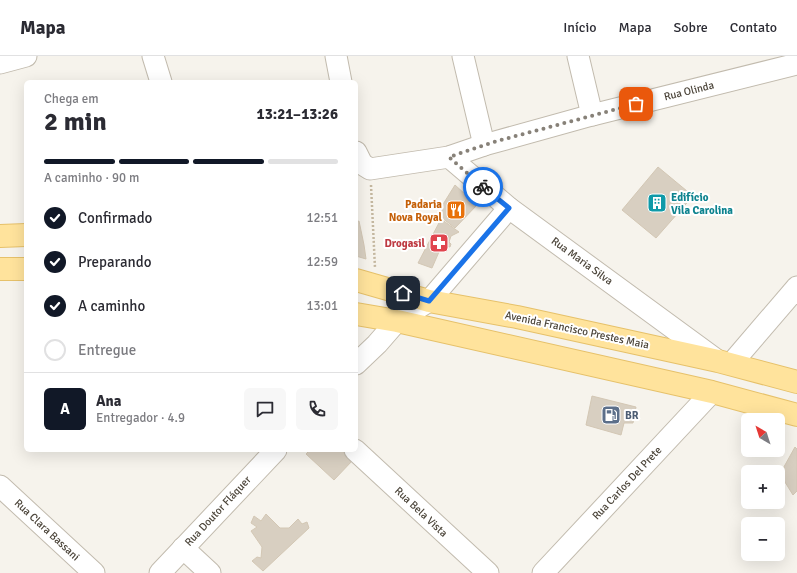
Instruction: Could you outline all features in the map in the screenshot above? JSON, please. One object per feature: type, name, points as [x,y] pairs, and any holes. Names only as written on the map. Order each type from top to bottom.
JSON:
[{"type":"main road","points":[[0,236],[24,235]]},
{"type":"main road","points":[[0,269],[24,268]]},
{"type":"main road","name":"Avenida Francisco Prestes Maia","points":[[366,283],[429,301],[517,317],[725,362],[797,382]]},
{"type":"main road","points":[[358,314],[397,321],[712,392],[797,415]]},
{"type":"street","points":[[0,63],[26,56]]},
{"type":"street","points":[[154,56],[160,80]]},
{"type":"street","points":[[336,56],[341,80]]},
{"type":"street","points":[[463,56],[484,145]]},
{"type":"street","points":[[578,56],[592,115]]},
{"type":"street","name":"Rua Olinda","points":[[358,156],[362,164],[370,169],[449,157],[484,145],[592,115],[797,64]]},
{"type":"street","name":"Rua Maria Silva","points":[[449,157],[509,208],[725,362]]},
{"type":"street","points":[[358,362],[377,344],[397,321],[429,301],[509,208]]},
{"type":"street","points":[[725,362],[797,287]]},
{"type":"street","name":"Rua Carlos Del Prete","points":[[543,573],[712,392]]},
{"type":"street","name":"Rua Doutor Fláquer","points":[[160,573],[274,452]]},
{"type":"street","name":"Rua Bela Vista","points":[[357,452],[488,573]]},
{"type":"street","name":"Rua Clara Bassani","points":[[0,486],[94,573]]},
{"type":"street","points":[[183,548],[210,573]]},
{"type":"path","points":[[366,283],[371,186]]},
{"type":"building","name":"Edifício Vila Carolina","points":[[658,167],[693,196],[656,238],[622,210]]},
{"type":"building","name":"Padaria Nova Royal","points":[[455,185],[477,205],[455,228],[437,214]]},
{"type":"building","name":"Drogasil","points":[[441,219],[459,232],[451,236],[449,242],[451,244],[450,247],[442,245],[432,268],[418,263]]},
{"type":"building","points":[[359,221],[366,259],[358,257]]},
{"type":"building","name":"BR","points":[[592,396],[636,407],[633,423],[624,423],[621,435],[586,425]]},
{"type":"building","points":[[795,447],[797,449],[797,491],[793,495],[785,482],[785,465]]},
{"type":"building","points":[[308,452],[347,452],[352,461],[334,480],[306,454]]},
{"type":"building","points":[[266,514],[280,528],[289,528],[298,519],[302,524],[307,522],[309,528],[263,571],[252,561],[257,557],[261,558],[262,547],[251,531],[257,527],[251,523],[254,516],[261,521]]},
{"type":"way so far","points":[[483,187],[449,157],[497,141],[636,104]]},
{"type":"place","name":"Edifício Vila Carolina","points":[[657,203]]},
{"type":"place","name":"Padaria Nova Royal","points":[[456,210]]},
{"type":"place","name":"Drogasil","points":[[439,243]]},
{"type":"place","name":"BR","points":[[611,415]]},
{"type":"route","points":[[403,293],[429,301],[509,208],[483,187]]}]
